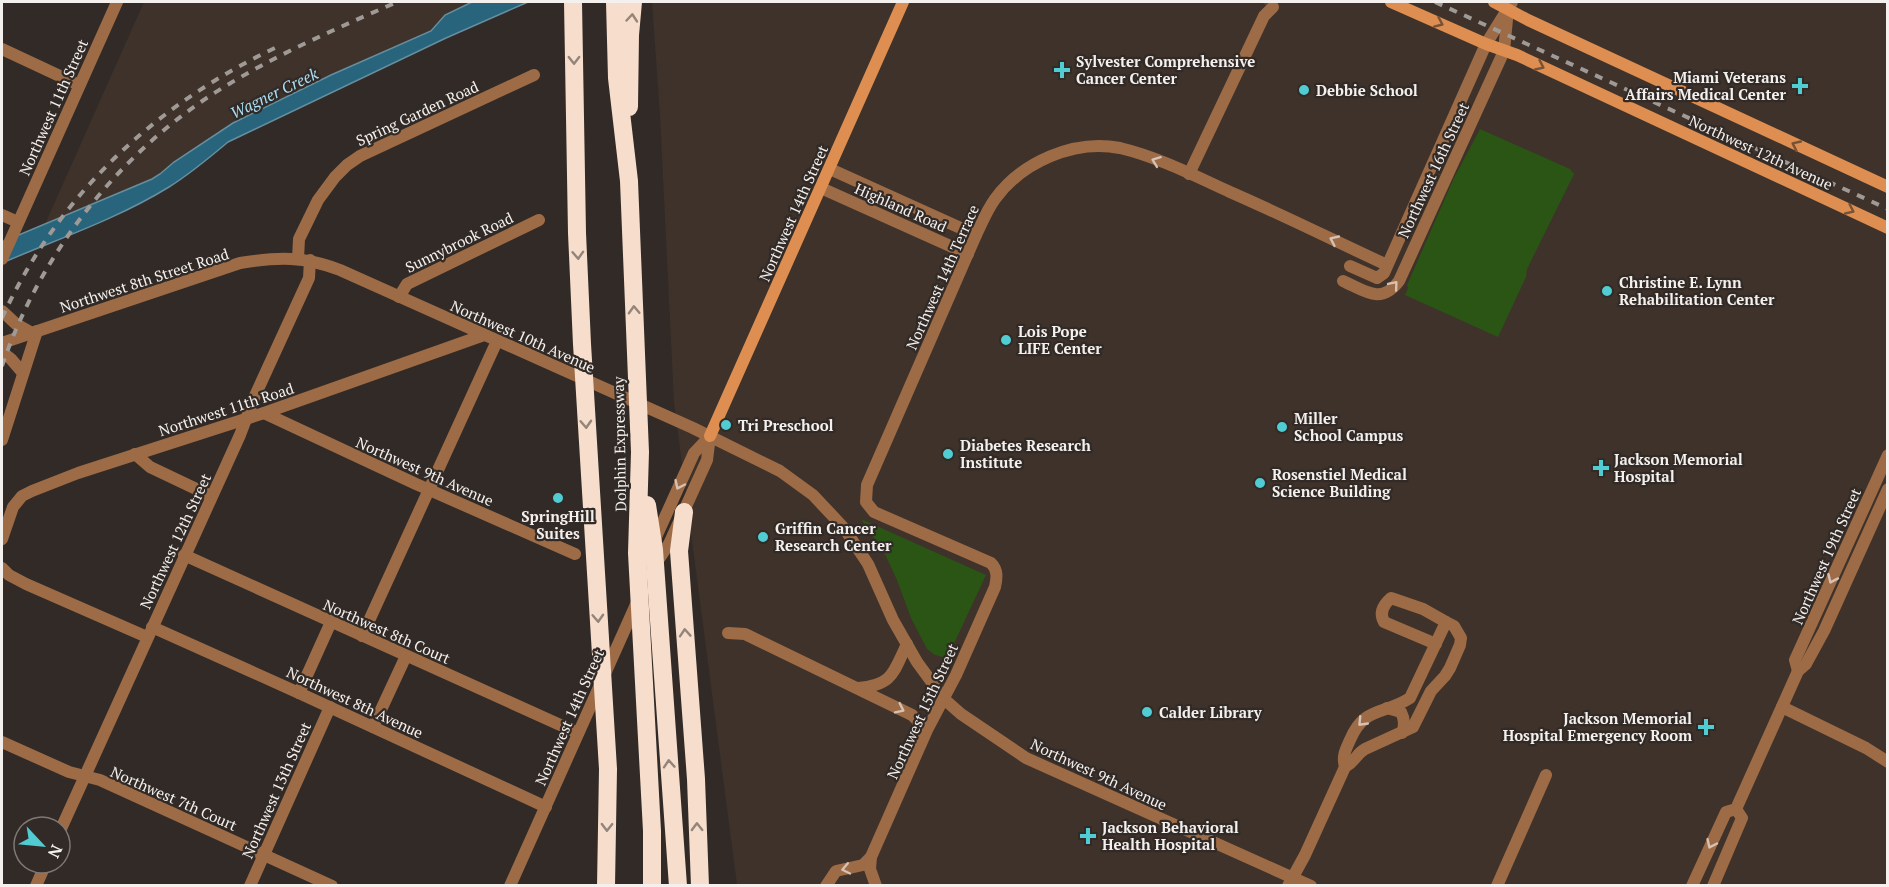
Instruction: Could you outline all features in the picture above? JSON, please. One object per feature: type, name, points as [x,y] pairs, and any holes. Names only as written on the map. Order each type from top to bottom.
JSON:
[{"type":"highway","name":"Dolphin Expressway","points":[[573,2],[576,221],[608,769],[606,885]]},
{"type":"highway","name":"Dolphin Expressway","points":[[615,2],[617,78],[629,181],[640,452],[637,553],[652,831],[652,885]]},
{"type":"highway","points":[[629,181],[630,35],[633,2]]},
{"type":"highway","points":[[640,452],[654,550],[678,885]]},
{"type":"highway","points":[[684,512],[679,551],[696,779],[700,885]]},
{"type":"highway","points":[[652,831],[661,853],[663,885]]},
{"type":"main road","name":"Northwest 14th Street","points":[[710,436],[903,2]]},
{"type":"main road","name":"Northwest 12th Avenue","points":[[1391,2],[1504,51],[1887,228]]},
{"type":"main road","name":"Northwest 12th Avenue","points":[[1494,2],[1510,5],[1528,20],[1887,187]]},
{"type":"street","name":"Northwest 11th Street","points":[[2,259],[117,2]]},
{"type":"street","name":"Northwest 16th Street","points":[[1387,265],[1486,44],[1510,5]]},
{"type":"street","name":"Northwest 16th Street","points":[[1343,281],[1373,295],[1379,295],[1391,290],[1399,281],[1504,51],[1510,5]]},
{"type":"street","points":[[1189,174],[1268,8]]},
{"type":"street","points":[[2,49],[80,85]]},
{"type":"street","name":"Spring Garden Road","points":[[304,260],[299,239],[324,191],[347,165],[360,156],[534,75]]},
{"type":"street","name":"Northwest 14th Terrace","points":[[997,577],[996,569],[991,563],[874,512],[866,502],[869,478],[976,236],[993,201],[1014,178],[1037,162],[1066,150],[1092,146],[1120,148],[1189,174],[1387,265]]},
{"type":"street","name":"Highland Road","points":[[830,169],[976,236]]},
{"type":"street","name":"Highland Road","points":[[821,188],[968,254]]},
{"type":"street","points":[[2,214],[16,227]]},
{"type":"street","name":"Sunnybrook Road","points":[[399,297],[406,284],[539,220]]},
{"type":"street","name":"Northwest 8th Street Road","points":[[2,343],[240,264],[265,259],[304,260]]},
{"type":"street","name":"Northwest 10th Avenue","points":[[304,260],[340,270],[710,436],[765,463],[795,482]]},
{"type":"street","name":"Northwest 12th Street","points":[[67,815],[309,278],[304,260]]},
{"type":"street","points":[[1350,266],[1377,278],[1384,273],[1387,265]]},
{"type":"street","points":[[2,311],[16,324],[35,332],[2,440]]},
{"type":"street","name":"Northwest 11th Road","points":[[2,538],[8,518],[22,496],[78,473],[264,413],[484,335]]},
{"type":"street","points":[[362,636],[497,341]]},
{"type":"street","points":[[2,352],[11,358],[23,374]]},
{"type":"street","name":"Northwest 9th Avenue","points":[[264,413],[574,554]]},
{"type":"street","name":"Northwest 14th Street","points":[[510,885],[656,561],[669,544],[684,512],[707,460],[710,436]]},
{"type":"street","name":"Northwest 14th Street","points":[[656,561],[656,537],[694,453],[710,436]]},
{"type":"street","points":[[135,454],[150,467],[211,496]]},
{"type":"street","name":"Northwest 19th Street","points":[[1798,671],[1795,660],[1887,455]]},
{"type":"street","name":"Northwest 9th Avenue","points":[[795,482],[813,495],[831,513],[856,545],[868,564],[893,620],[917,662],[944,699],[976,725],[1026,758],[1291,881],[1311,885]]},
{"type":"street","name":"Northwest 19th Street","points":[[1692,885],[1726,812],[1736,809],[1798,671],[1806,664],[1828,622],[1887,489]]},
{"type":"street","name":"Northwest 8th Court","points":[[184,555],[578,733]]},
{"type":"street","name":"Northwest 8th Avenue","points":[[2,568],[9,575],[26,584],[299,693],[546,807]]},
{"type":"street","name":"Northwest 15th Street","points":[[871,857],[921,745],[956,675],[995,587],[997,577]]},
{"type":"street","points":[[1291,881],[1345,767],[1354,762],[1365,748],[1413,728],[1431,691],[1445,676],[1456,654],[1461,638],[1454,626],[1423,609],[1391,598],[1381,612],[1384,622],[1436,644]]},
{"type":"street","points":[[299,693],[331,622]]},
{"type":"street","points":[[1345,767],[1342,756],[1355,729],[1369,715],[1407,700],[1446,622]]},
{"type":"street","points":[[728,633],[745,634],[912,715],[918,721],[921,745]]},
{"type":"street","points":[[858,688],[879,685],[888,680],[907,644]]},
{"type":"street","points":[[374,727],[406,656]]},
{"type":"street","name":"Northwest 13th Street","points":[[250,885],[330,707]]},
{"type":"street","points":[[1782,707],[1866,748],[1887,762]]},
{"type":"street","points":[[1387,708],[1401,712],[1404,717],[1405,726],[1402,733]]},
{"type":"street","name":"Northwest 7th Court","points":[[2,742],[69,772],[100,780],[332,885]]},
{"type":"street","points":[[1497,885],[1546,775]]},
{"type":"street","name":"Northwest 19th Street","points":[[1713,885],[1742,818],[1736,809]]},
{"type":"street","points":[[826,885],[836,871],[863,865],[871,857]]},
{"type":"street","points":[[871,857],[870,869],[876,885]]},
{"type":"shaded area","points":[[144,2],[472,2],[445,15],[431,31],[331,75],[233,123],[152,179],[45,224]]},
{"type":"shaded area","name":"Miller School Campus","points":[[652,2],[1887,2],[1887,885],[737,885],[674,403]]},
{"type":"green space","points":[[1480,129],[1570,169],[1574,174],[1527,269],[1526,277],[1498,337],[1405,295],[1407,285],[1454,178]]},
{"type":"green space","points":[[861,519],[986,575],[951,650],[943,657],[927,649],[911,618],[886,556]]},
{"type":"water","name":"Wagner Creek","points":[[472,2],[528,2],[446,38],[228,142],[177,182],[129,209],[2,263],[2,242],[152,179],[233,123],[331,75],[431,31],[445,15]]},
{"type":"railway","points":[[2,366],[39,282],[63,243],[121,170],[155,138],[191,109],[249,72],[312,40],[397,2]]},
{"type":"railway","points":[[1435,2],[1888,209]]},
{"type":"railway","points":[[2,318],[25,273],[52,231],[116,156],[153,124],[193,95],[236,68],[281,45]]},
{"type":"place","name":"Sylvester Comprehensive Cancer Center","points":[[1062,70]]},
{"type":"place","name":"Miami Veterans Affairs Medical Center","points":[[1800,86]]},
{"type":"place","name":"Debbie School","points":[[1304,90]]},
{"type":"place","name":"Christine E. Lynn Rehabilitation Center","points":[[1607,291]]},
{"type":"place","name":"Lois Pope LIFE Center","points":[[1006,340]]},
{"type":"place","name":"Tri Preschool","points":[[726,425]]},
{"type":"place","name":"Miller School Campus","points":[[1282,427]]},
{"type":"place","name":"Diabetes Research Institute","points":[[948,454]]},
{"type":"place","name":"Jackson Memorial Hospital","points":[[1601,468]]},
{"type":"place","name":"Rosenstiel Medical Science Building","points":[[1260,483]]},
{"type":"place","name":"SpringHill Suites","points":[[558,498]]},
{"type":"place","name":"Griffin Cancer Research Center","points":[[763,537]]},
{"type":"place","name":"Calder Library","points":[[1147,712]]},
{"type":"place","name":"Jackson Memorial Hospital Emergency Room","points":[[1706,727]]},
{"type":"place","name":"Jackson Behavioral Health Hospital","points":[[1088,836]]}]
